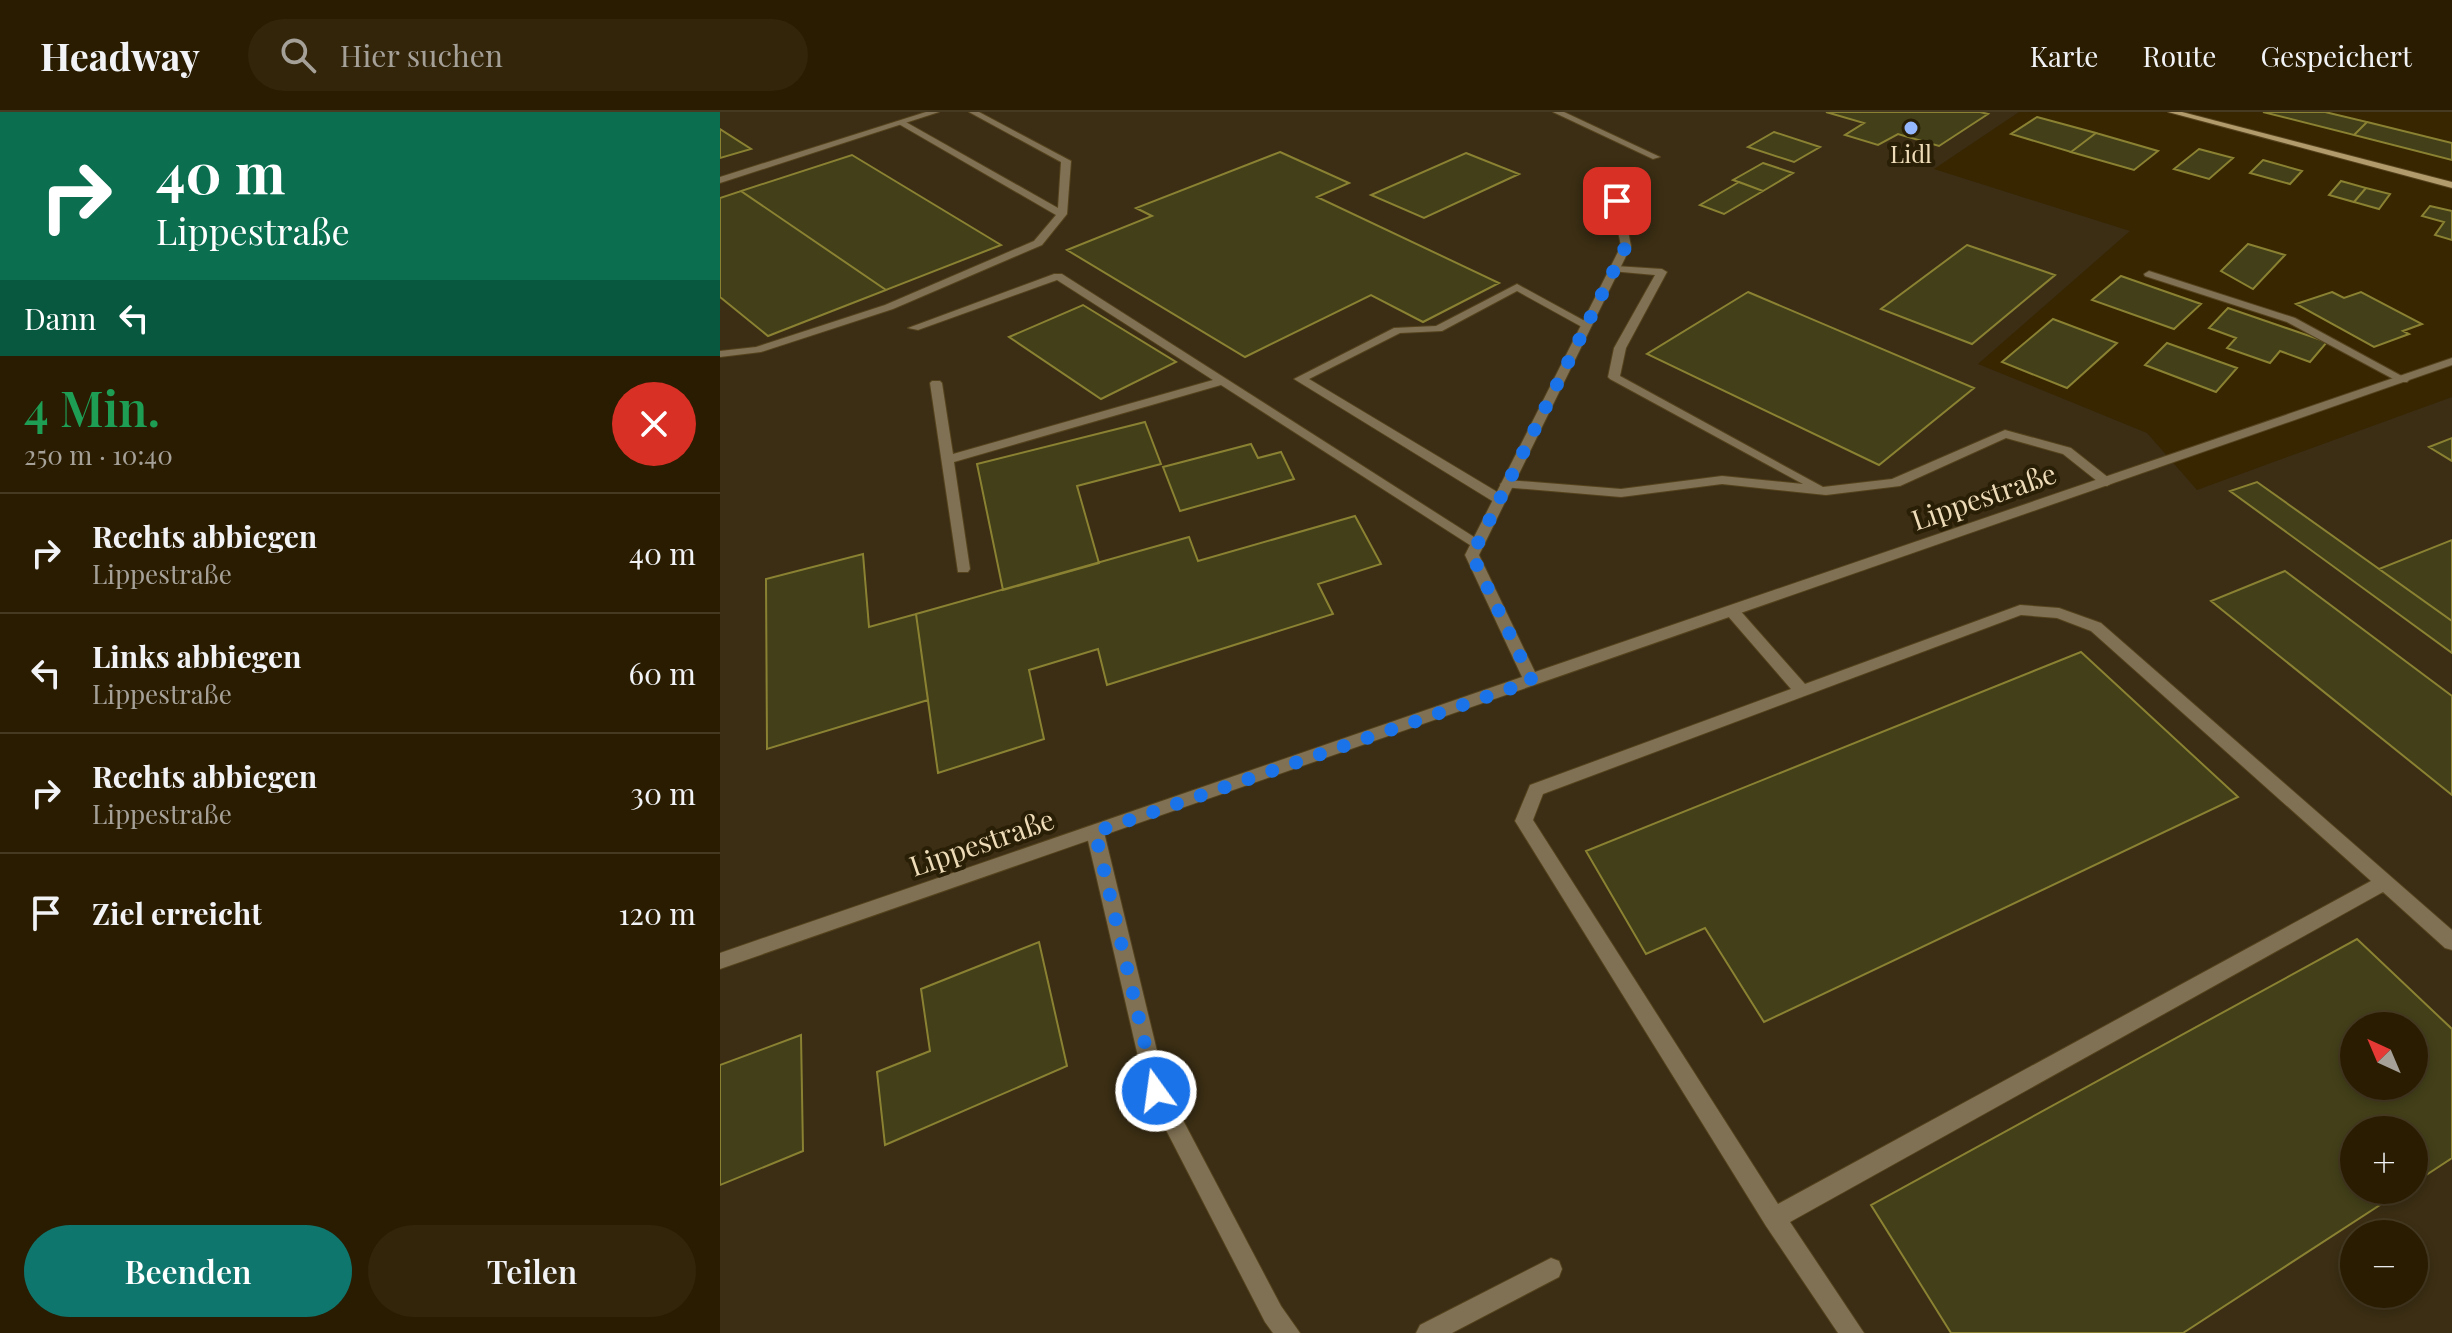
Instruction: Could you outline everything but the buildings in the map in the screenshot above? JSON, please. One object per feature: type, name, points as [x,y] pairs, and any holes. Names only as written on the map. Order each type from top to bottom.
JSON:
[{"type":"main road","points":[[2172,112],[2452,185]]},
{"type":"street","points":[[720,180],[935,112]]},
{"type":"street","points":[[720,354],[757,350],[889,307],[1038,243],[1062,214],[1066,161],[973,112]]},
{"type":"street","points":[[1557,112],[1656,157]]},
{"type":"street","points":[[901,123],[1062,214]]},
{"type":"street","points":[[1532,681],[1472,555],[1626,246],[1617,201]]},
{"type":"street","points":[[1615,269],[1662,272],[1620,348],[1614,377],[1826,491]]},
{"type":"street","points":[[2149,274],[2291,320],[2403,380]]},
{"type":"street","points":[[914,328],[1058,276],[1478,544]]},
{"type":"street","points":[[1499,499],[1300,379],[1398,330],[1438,329],[1517,287],[1586,325]]},
{"type":"street","name":"Lippestraße","points":[[720,961],[2452,361]]},
{"type":"street","points":[[947,460],[1224,381]]},
{"type":"street","points":[[936,383],[963,569]]},
{"type":"street","points":[[1507,484],[1621,493],[1722,480],[1826,491],[1895,483],[2005,434],[2067,451],[2107,482]]},
{"type":"street","points":[[1852,1333],[1774,1218],[1524,821],[1536,790],[2020,610],[2059,613],[2096,627],[2452,942]]},
{"type":"street","points":[[1732,611],[1802,691]]},
{"type":"street","points":[[1095,832],[1156,1091],[1273,1314],[1288,1333]]},
{"type":"street","points":[[1774,1218],[2385,882]]},
{"type":"street","points":[[1428,1333],[1551,1269]]},
{"type":"shaded area","points":[[720,112],[2019,112],[1934,169],[2130,231],[1978,364],[2147,433],[2197,490],[2452,397],[2452,1333],[720,1333]]},
{"type":"place","name":"Lidl","points":[[1911,128]]},
{"type":"route","points":[[1156,1091],[1095,832],[1532,681],[1472,555],[1626,246],[1617,201]]}]
